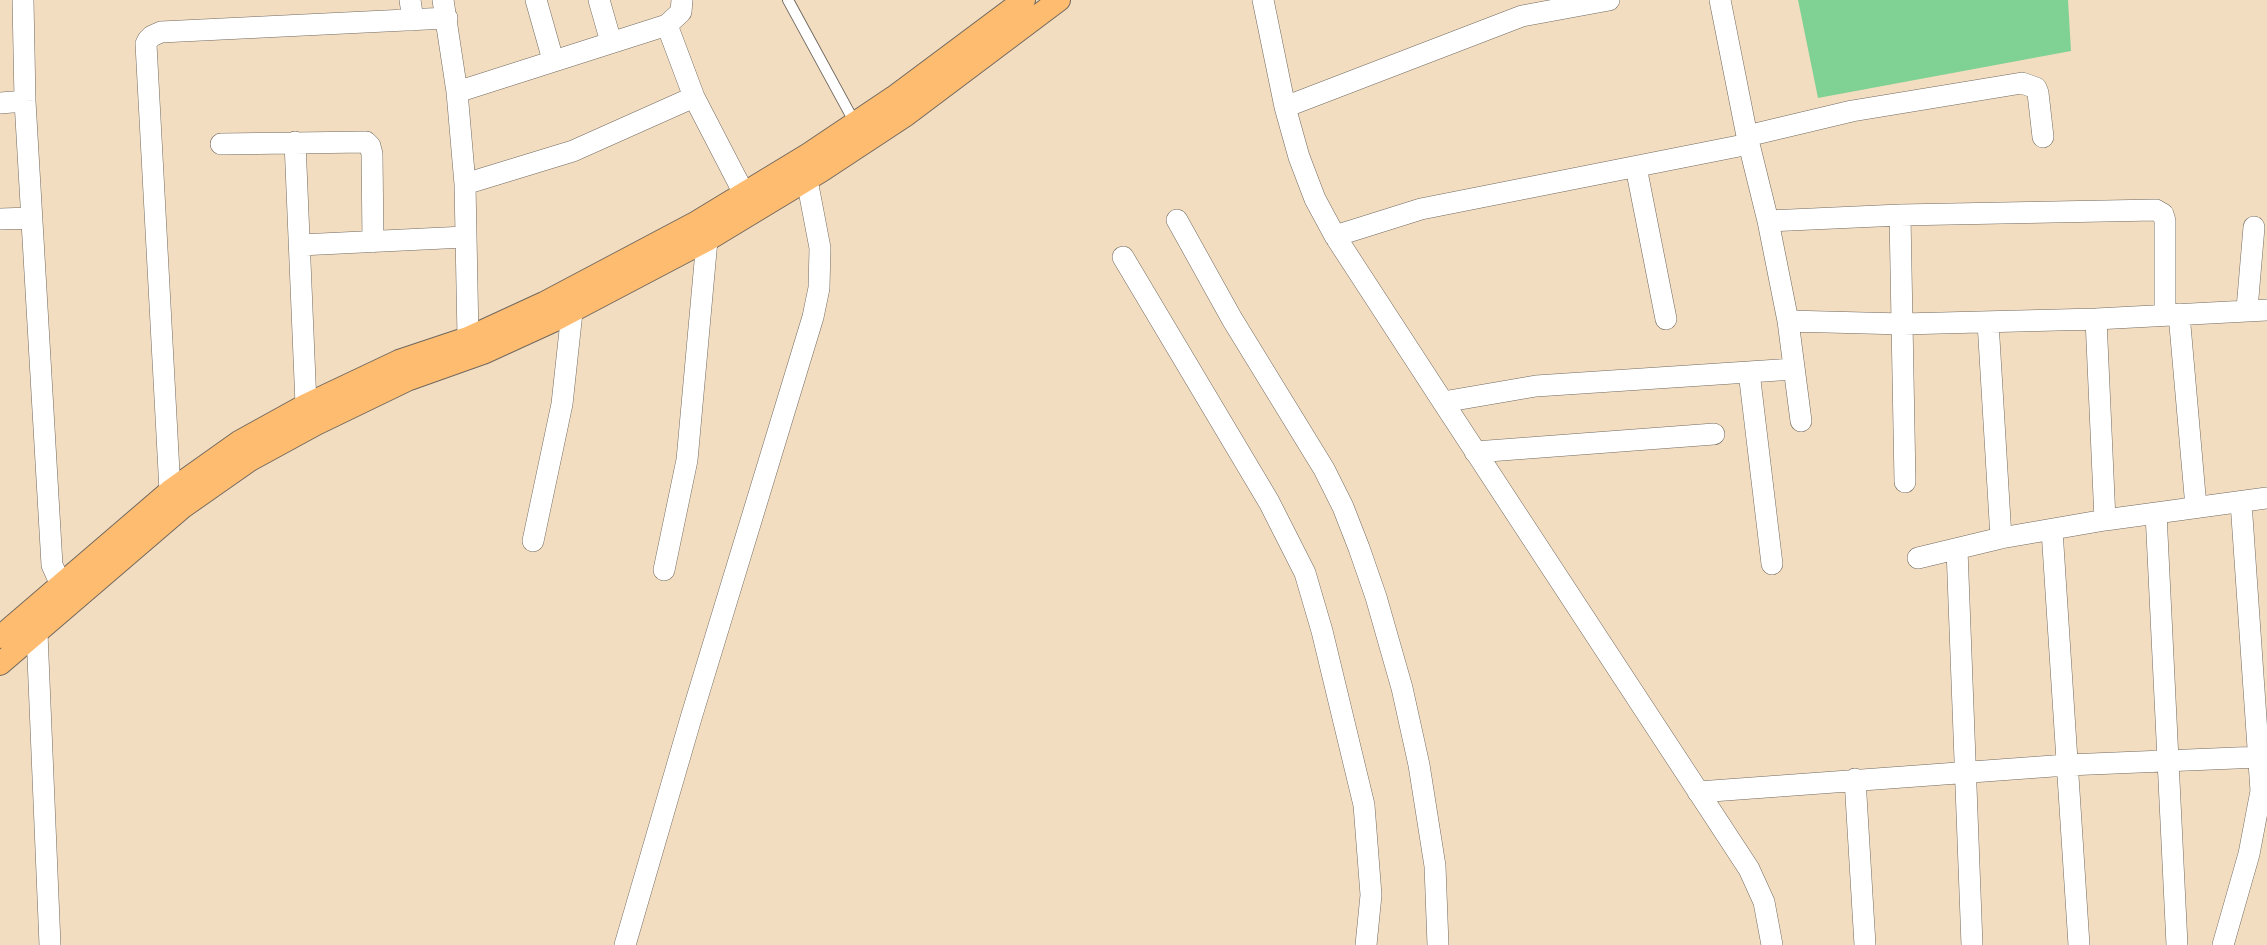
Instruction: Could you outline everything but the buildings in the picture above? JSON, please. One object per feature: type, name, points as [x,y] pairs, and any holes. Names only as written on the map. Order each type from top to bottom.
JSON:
[{"type":"highway","points":[[0,637],[68,592],[183,507],[250,460],[316,424],[407,380],[483,353],[572,312],[708,240],[748,203],[855,123],[894,98],[1024,0]]},
{"type":"highway","points":[[0,664],[36,633],[68,592],[170,491],[239,442],[306,405],[399,361],[468,338],[631,257],[697,222],[807,180],[906,115],[1059,0]]},
{"type":"street","points":[[23,0],[25,102],[52,564],[68,592]]},
{"type":"street","points":[[536,0],[553,60]]},
{"type":"street","points":[[599,0],[611,42]]},
{"type":"street","points":[[457,92],[553,60],[667,25],[681,12],[682,0]]},
{"type":"street","points":[[1285,107],[1522,16],[1609,0]]},
{"type":"street","points":[[1720,0],[1748,140],[1768,221],[1788,321],[1800,421]]},
{"type":"street","points":[[1268,2],[1285,107],[1299,157],[1315,199],[1335,236],[1749,869],[1764,902],[1772,945]]},
{"type":"street","points":[[170,491],[146,44],[152,36],[161,32],[412,10],[445,9],[457,92],[464,184],[468,338]]},
{"type":"street","points":[[667,25],[694,97],[748,203]]},
{"type":"street","points":[[1335,236],[1421,209],[1636,167],[1748,140],[1852,111],[2022,83],[2036,88],[2038,93],[2043,137]]},
{"type":"street","points":[[464,184],[573,151],[694,97]]},
{"type":"street","points":[[0,103],[25,102]]},
{"type":"street","points":[[221,144],[360,140],[366,142],[370,146],[373,242]]},
{"type":"street","points":[[295,142],[306,405]]},
{"type":"street","points":[[1636,167],[1666,319]]},
{"type":"street","points":[[625,945],[690,718],[813,317],[819,288],[820,248],[807,180]]},
{"type":"street","points":[[1768,221],[1900,215],[2156,210],[2163,214],[2165,220],[2172,314],[2196,507]]},
{"type":"street","points":[[1900,215],[1905,482]]},
{"type":"street","points":[[0,219],[31,218]]},
{"type":"street","points":[[1177,220],[1232,319],[1324,469],[1343,507],[1359,548],[1376,597],[1395,665],[1419,765],[1435,866],[1438,945]]},
{"type":"street","points":[[1788,321],[1903,324],[1988,322],[2096,319],[2257,309],[2254,227]]},
{"type":"street","points":[[300,245],[465,237]]},
{"type":"street","points":[[664,570],[687,460],[708,240]]},
{"type":"street","points":[[1123,257],[1269,502],[1305,574],[1322,631],[1364,804],[1371,895],[1366,945]]},
{"type":"street","points":[[533,541],[562,404],[572,312]]},
{"type":"street","points":[[2096,319],[2105,520]]},
{"type":"street","points":[[1988,322],[2001,538]]},
{"type":"street","points":[[1443,402],[1528,387],[1794,369]]},
{"type":"street","points":[[1749,372],[1772,564]]},
{"type":"street","points":[[1475,452],[1714,434]]},
{"type":"street","points":[[1918,558],[2001,538],[2105,520],[2267,498]]},
{"type":"street","points":[[2224,945],[2249,854],[2261,791],[2260,757],[2241,502]]},
{"type":"street","points":[[2156,513],[2170,761],[2177,945]]},
{"type":"street","points":[[2052,530],[2079,945]]},
{"type":"street","points":[[1957,549],[1972,945]]},
{"type":"street","points":[[36,633],[50,945]]},
{"type":"street","points":[[1698,792],[1855,779],[1965,773],[2067,765],[2260,757]]},
{"type":"street","points":[[1855,779],[1865,945]]},
{"type":"lane","points":[[788,0],[855,123]]},
{"type":"green space","points":[[1798,0],[2068,0],[2071,51],[1818,98]]}]
